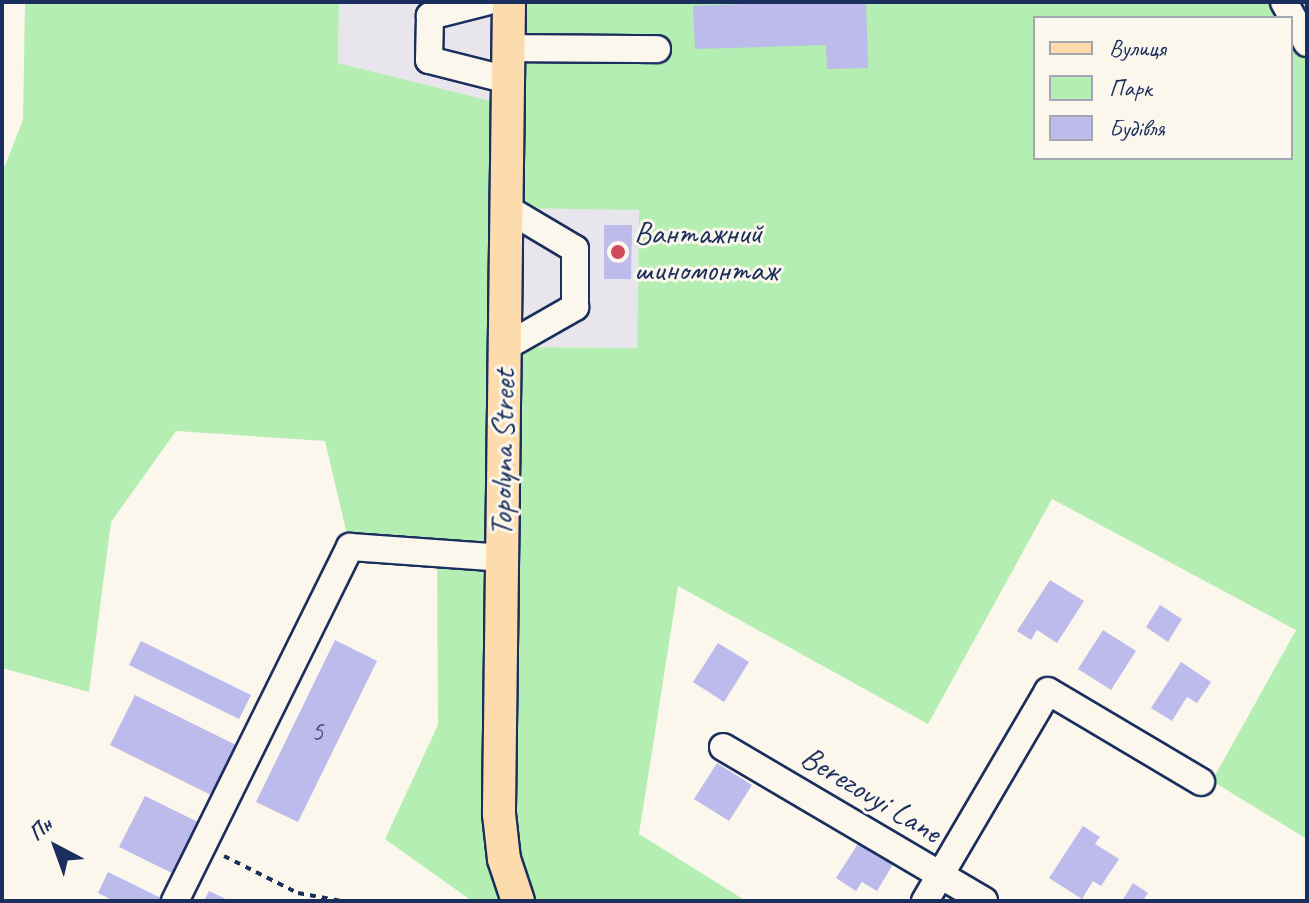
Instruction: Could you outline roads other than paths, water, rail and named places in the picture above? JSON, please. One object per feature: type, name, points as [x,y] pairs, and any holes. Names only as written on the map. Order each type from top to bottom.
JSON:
[{"type":"main road","name":"Topolyna Street","points":[[509,2],[500,825],[504,859],[518,901]]},
{"type":"street","points":[[486,2],[430,16],[429,60],[508,80]]},
{"type":"street","points":[[1293,18],[1307,43]]},
{"type":"street","points":[[508,48],[657,49]]},
{"type":"street","points":[[505,347],[575,307],[575,249],[506,208]]},
{"type":"street","points":[[175,901],[350,547],[502,558]]},
{"type":"street","points":[[925,901],[1048,691],[1201,782]]},
{"type":"street","name":"Berezovyi Lane","points":[[723,747],[984,901]]},
{"type":"place","name":"Вантажний шиномонтаж","points":[[618,252]]}]
